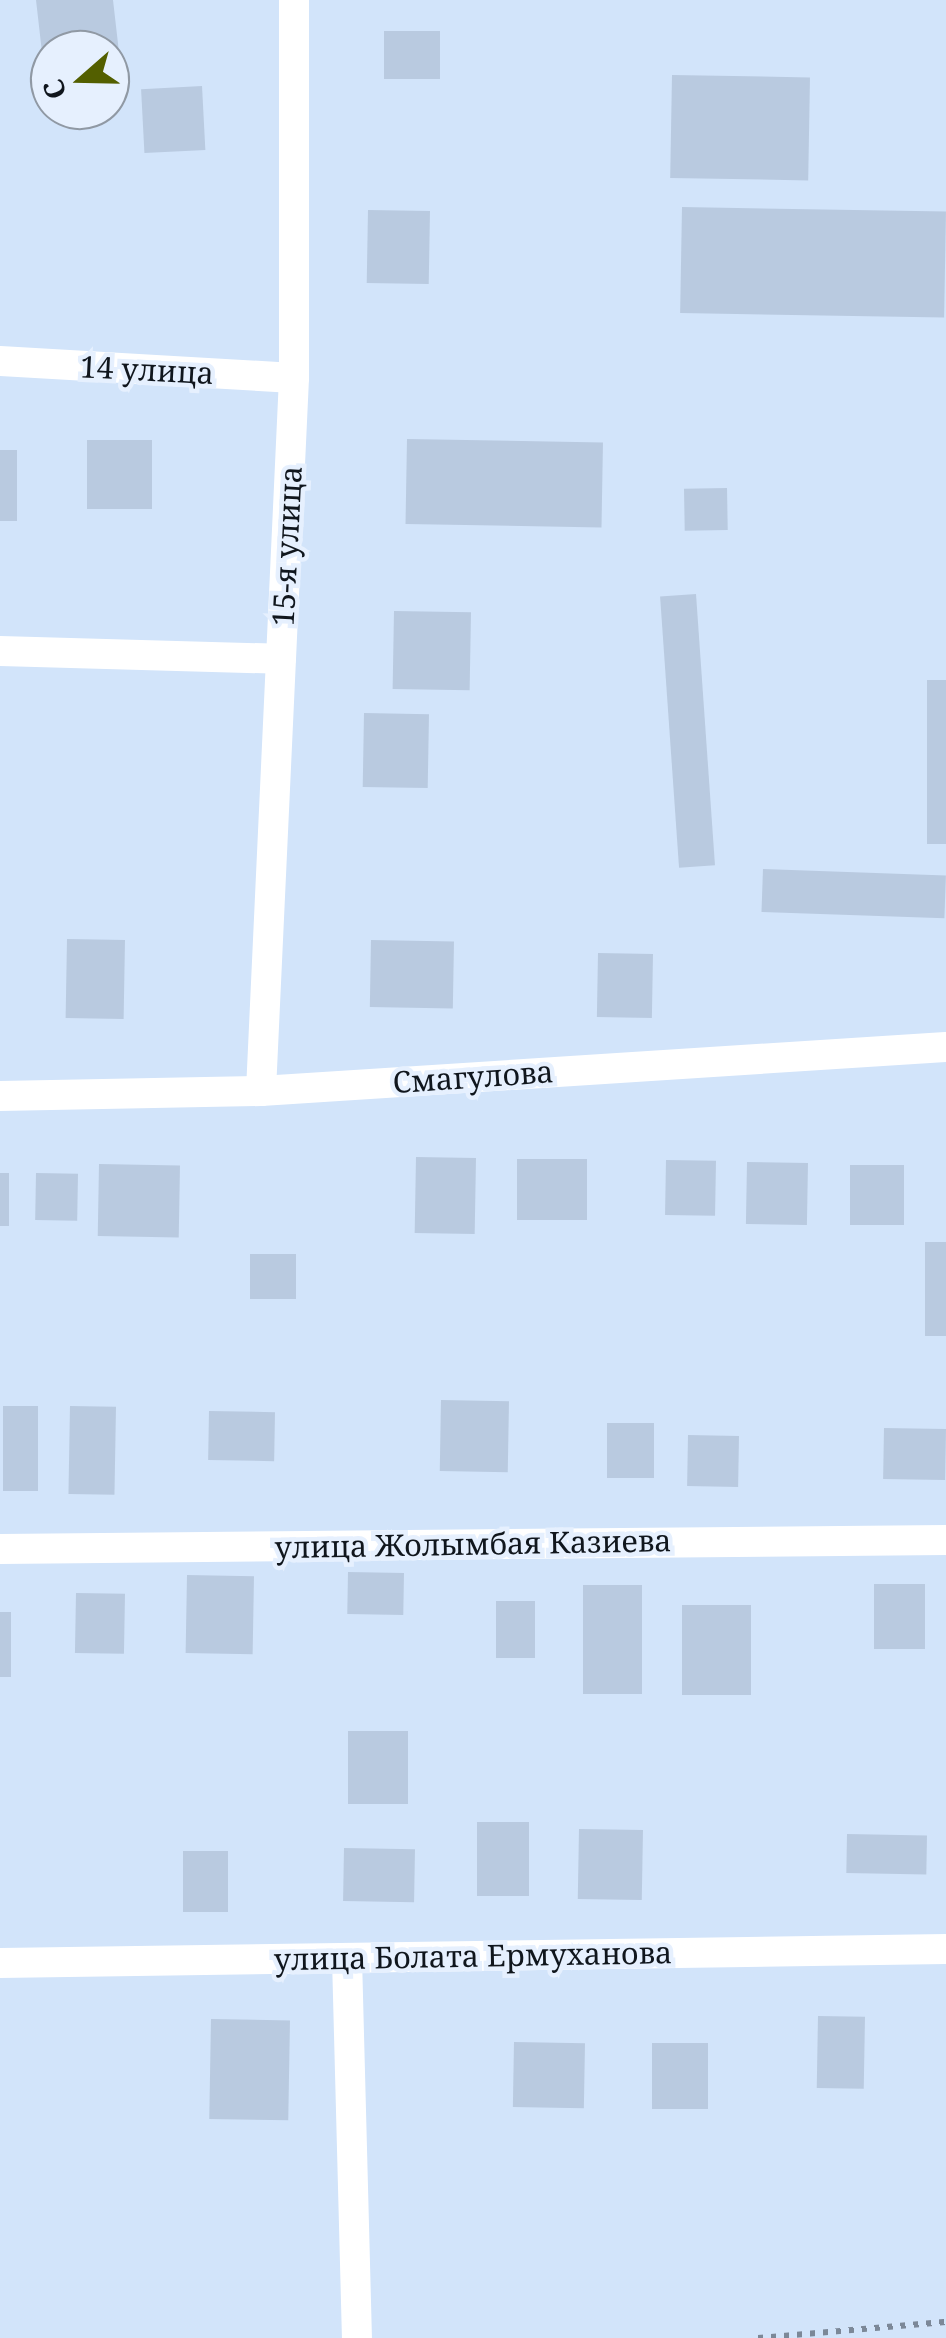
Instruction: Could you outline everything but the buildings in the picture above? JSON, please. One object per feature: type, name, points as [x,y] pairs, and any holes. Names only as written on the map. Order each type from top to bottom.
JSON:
[{"type":"street","name":"15-я улица","points":[[261,1091],[294,378],[294,0]]},
{"type":"street","name":"14 улица","points":[[0,362],[294,378]]},
{"type":"street","points":[[0,651],[282,659]]},
{"type":"street","name":"Смагулова","points":[[0,1096],[261,1091],[946,1047]]},
{"type":"street","name":"улица Жолымбая Казиева","points":[[0,1548],[946,1540]]},
{"type":"street","name":"улица Болата Ермуханова","points":[[0,1963],[946,1949]]},
{"type":"street","points":[[347,1958],[357,2338]]},
{"type":"path","points":[[758,2338],[946,2322]]}]
